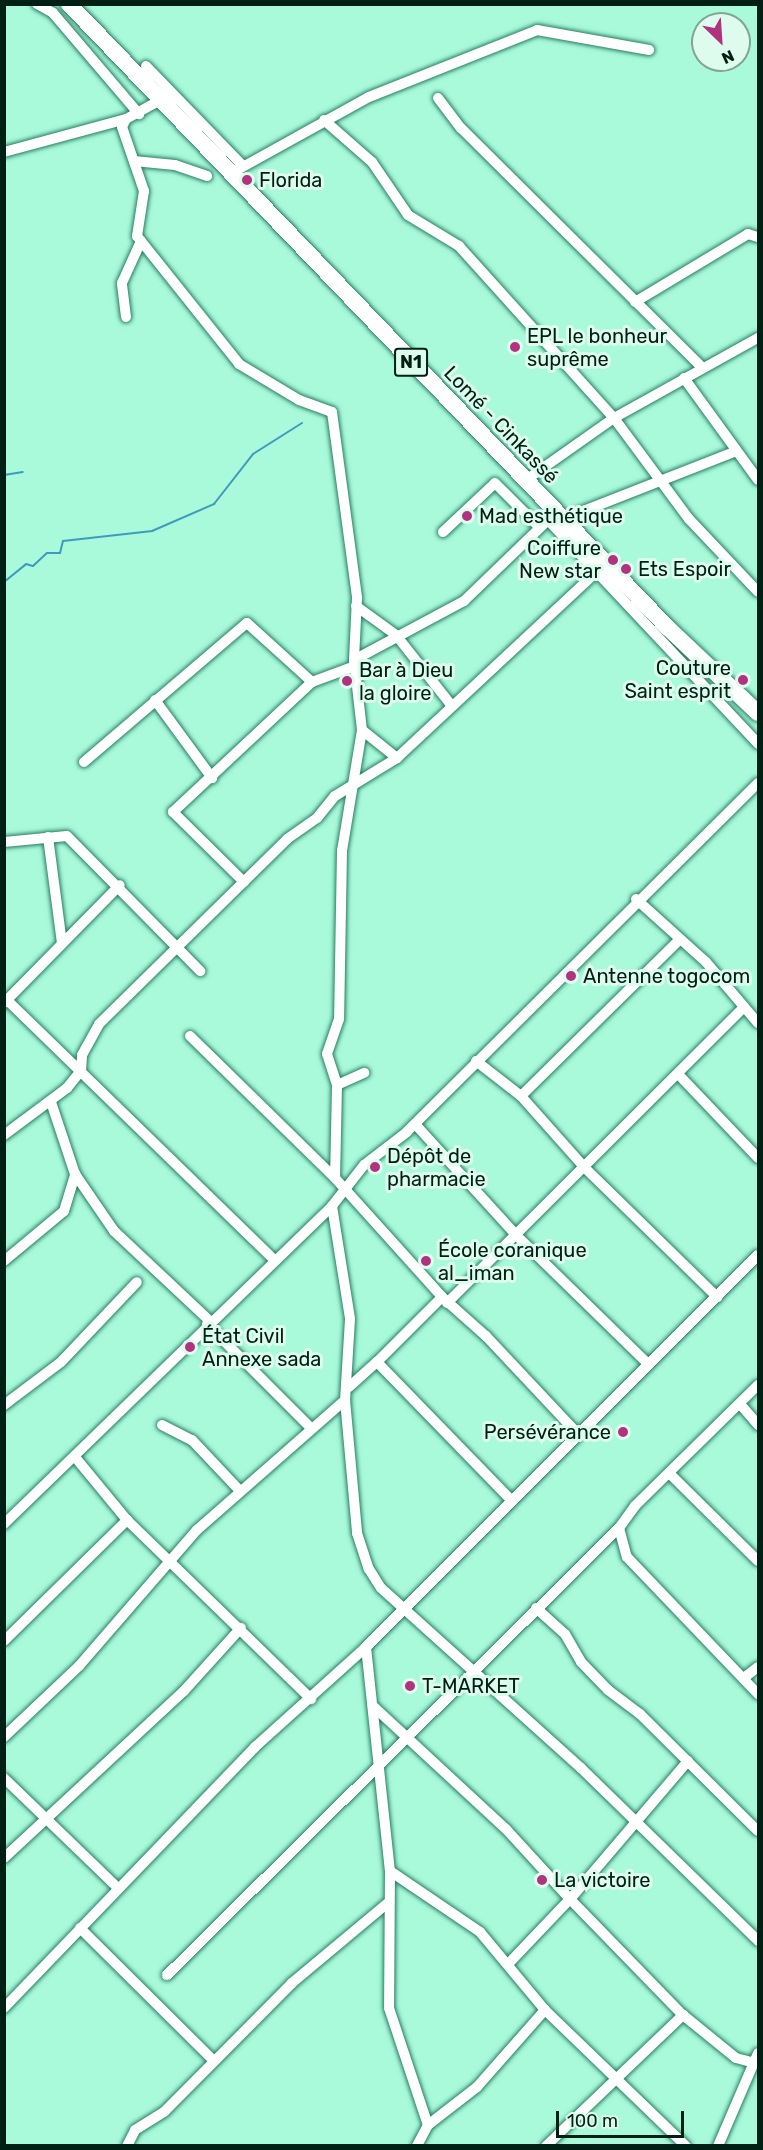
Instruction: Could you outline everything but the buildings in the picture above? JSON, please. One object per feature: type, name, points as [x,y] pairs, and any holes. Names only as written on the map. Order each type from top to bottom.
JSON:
[{"type":"highway","name":"Lomé - Cinkassé","points":[[69,4],[159,101],[236,170],[526,480],[551,520],[759,713]]},
{"type":"street","points":[[37,4],[53,13],[139,114]]},
{"type":"street","points":[[146,66],[236,170],[324,120],[537,30],[649,50]]},
{"type":"street","points":[[438,98],[461,128],[702,367]]},
{"type":"street","points":[[4,152],[126,119],[139,114],[159,101]]},
{"type":"street","points":[[126,119],[123,127],[144,191],[141,241],[123,283],[126,317]]},
{"type":"street","points":[[324,120],[372,162],[408,215],[459,246],[614,418],[659,480],[759,592]]},
{"type":"street","points":[[134,161],[175,165],[207,176]]},
{"type":"street","points":[[635,302],[748,234],[759,237]]},
{"type":"street","points":[[141,241],[239,364],[298,400],[330,408],[356,606],[355,663],[362,730],[342,851],[339,1019],[327,1054],[337,1085],[335,1178]]},
{"type":"street","points":[[526,480],[614,418],[702,367],[759,338]]},
{"type":"street","points":[[684,378],[734,452],[759,480]]},
{"type":"street","points":[[244,882],[173,812],[212,778],[312,682],[355,663],[396,635],[464,601],[551,520],[734,452]]},
{"type":"street","points":[[443,532],[495,483],[551,520],[594,574],[759,744]]},
{"type":"street","points":[[4,1135],[51,1102],[81,1071],[82,1054],[99,1024],[244,882],[353,783],[397,758],[451,705],[594,574]]},
{"type":"street","points":[[356,606],[396,635],[451,705]]},
{"type":"street","points":[[84,762],[247,623],[312,682]]},
{"type":"street","points":[[649,632],[667,627]]},
{"type":"street","points":[[155,700],[212,778]]},
{"type":"street","points":[[362,730],[397,758]]},
{"type":"street","points":[[4,1524],[332,1206],[344,1188],[415,1124],[636,899],[759,783]]},
{"type":"street","points":[[4,842],[67,836],[120,885],[176,948],[200,971]]},
{"type":"street","points":[[48,837],[62,943]]},
{"type":"street","points":[[120,885],[6,1002],[81,1071],[275,1261]]},
{"type":"street","points":[[636,899],[680,939],[759,1023]]},
{"type":"street","points":[[521,1096],[680,939]]},
{"type":"street","points":[[350,1388],[516,1235],[744,1007]]},
{"type":"street","points":[[190,1036],[335,1178],[445,1300],[486,1336],[578,1434]]},
{"type":"street","points":[[476,1061],[521,1096],[585,1168],[717,1297]]},
{"type":"street","points":[[337,1085],[364,1073]]},
{"type":"street","points":[[678,1074],[759,1158]]},
{"type":"street","points":[[51,1102],[75,1174],[114,1231],[209,1323],[311,1428]]},
{"type":"street","points":[[415,1124],[516,1235],[648,1364]]},
{"type":"street","points":[[4,1262],[64,1211],[75,1174]]},
{"type":"street","points":[[4,1737],[79,1666],[175,1561],[197,1530],[345,1400],[350,1388],[350,1319],[332,1206]]},
{"type":"street","points":[[4,2008],[255,1747],[311,1699],[366,1647],[404,1606],[759,1256]]},
{"type":"street","points":[[4,1405],[61,1362],[137,1282]]},
{"type":"street","points":[[377,1362],[511,1500]]},
{"type":"street","points":[[166,1975],[619,1528],[669,1473],[759,1385]]},
{"type":"street","points":[[345,1400],[362,1554],[381,1587],[404,1606],[473,1673],[581,1768],[635,1825],[759,1941]]},
{"type":"street","points":[[740,1404],[759,1425]]},
{"type":"street","points":[[162,1425],[192,1440],[240,1491]]},
{"type":"street","points":[[75,1457],[127,1520],[175,1561],[311,1699]]},
{"type":"street","points":[[669,1473],[759,1561]]},
{"type":"street","points":[[4,1641],[127,1520]]},
{"type":"street","points":[[619,1528],[627,1557],[682,1620],[745,1677],[759,1694]]},
{"type":"street","points":[[536,1608],[565,1634],[581,1662],[608,1690],[688,1761],[759,1832]]},
{"type":"street","points":[[4,1858],[48,1821],[184,1691],[241,1629]]},
{"type":"street","points":[[366,1647],[382,1762],[390,1871],[389,2008],[428,2125]]},
{"type":"street","points":[[745,1677],[759,1667]]},
{"type":"street","points":[[374,1706],[408,1737],[683,2015],[736,2058],[757,2058],[718,2145]]},
{"type":"street","points":[[509,1962],[570,1899],[688,1761]]},
{"type":"street","points":[[4,1778],[118,1888]]},
{"type":"street","points":[[390,1871],[458,1913],[509,1962],[545,2010],[619,2078],[686,2145]]},
{"type":"street","points":[[127,2145],[135,2130],[164,2112],[213,2060],[345,1934],[389,1902]]},
{"type":"street","points":[[80,1928],[213,2060]]},
{"type":"street","points":[[417,2145],[428,2125],[477,2087],[545,2010]]},
{"type":"street","points":[[546,2145],[683,2015]]},
{"type":"waterway","points":[[4,582],[26,564],[33,566],[47,553],[60,553],[63,541],[152,531],[214,504],[253,454],[302,423]]},
{"type":"waterway","points":[[4,475],[23,472]]},
{"type":"place","name":"Florida","points":[[247,180]]},
{"type":"place","name":"EPL le bonheur suprême","points":[[515,347]]},
{"type":"place","name":"Mad esthétique","points":[[467,516]]},
{"type":"place","name":"Coiffure New star","points":[[613,560]]},
{"type":"place","name":"Ets Espoir","points":[[626,569]]},
{"type":"place","name":"Couture Saint esprit","points":[[743,680]]},
{"type":"place","name":"Bar à Dieu la gloire","points":[[347,681]]},
{"type":"place","name":"Antenne togocom","points":[[571,976]]},
{"type":"place","name":"Dépôt de pharmacie","points":[[375,1167]]},
{"type":"place","name":"École coranique al_iman","points":[[426,1261]]},
{"type":"place","name":"État Civil Annexe sada","points":[[190,1347]]},
{"type":"place","name":"Persévérance","points":[[623,1432]]},
{"type":"place","name":"T-MARKET","points":[[410,1686]]},
{"type":"place","name":"La victoire","points":[[542,1880]]}]
